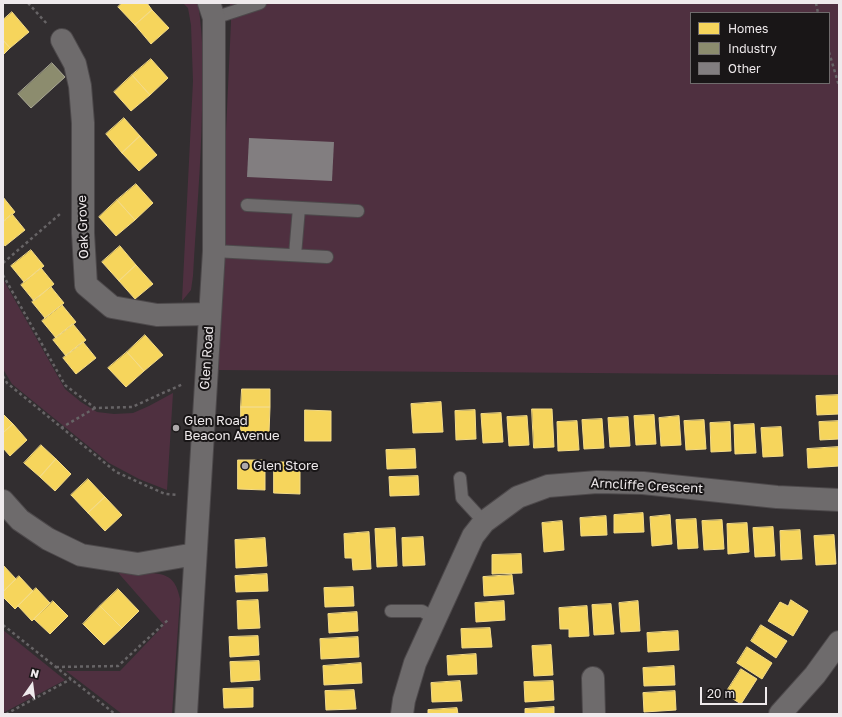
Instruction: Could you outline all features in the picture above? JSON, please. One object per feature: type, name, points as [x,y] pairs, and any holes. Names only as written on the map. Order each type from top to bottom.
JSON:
[{"type":"street","name":"Glen Road","points":[[186,714],[214,251],[212,10]]},
{"type":"street","name":"Oak Grove","points":[[62,40],[75,64],[80,86],[83,124],[82,195],[86,285],[112,307],[157,316],[210,314]]},
{"type":"street","name":"Arncliffe Crescent","points":[[402,714],[404,700],[415,663],[473,536],[484,522],[518,497],[548,486],[597,482],[643,484],[777,497],[839,500]]},
{"type":"street","points":[[3,501],[20,520],[48,539],[81,555],[138,564],[195,554]]},
{"type":"street","points":[[780,714],[815,675],[839,642]]},
{"type":"street","points":[[593,678],[594,714]]},
{"type":"lane","points":[[212,10],[260,3]]},
{"type":"lane","points":[[247,205],[358,211]]},
{"type":"lane","points":[[295,255],[299,208]]},
{"type":"lane","points":[[214,251],[327,257]]},
{"type":"lane","points":[[460,478],[462,498],[484,522]]},
{"type":"lane","points":[[392,611],[422,611],[436,619]]},
{"type":"path","points":[[28,3],[62,40]]},
{"type":"path","points":[[830,55],[839,86]]},
{"type":"path","points":[[3,263],[82,195]]},
{"type":"path","points":[[3,275],[65,386],[95,408]]},
{"type":"path","points":[[61,428],[95,408],[132,407],[206,374]]},
{"type":"path","points":[[3,376],[7,383],[116,472],[165,494],[198,496]]},
{"type":"path","points":[[56,667],[118,666],[168,619],[191,621]]},
{"type":"path","points":[[3,625],[115,714]]},
{"type":"path","points":[[6,714],[71,679]]},
{"type":"shaded area","points":[[183,3],[198,4],[203,71],[201,152],[193,276],[191,290],[182,301],[193,81],[191,25],[188,8]]},
{"type":"shaded area","points":[[230,3],[839,3],[839,375],[215,370],[231,22]]},
{"type":"shaded area","points":[[3,279],[65,389],[81,402],[97,412],[114,414],[133,413],[173,393],[167,490],[139,479],[109,463],[12,384],[3,369]]},
{"type":"shaded area","points":[[114,568],[161,574],[171,579],[178,590],[180,599],[172,714],[122,714],[66,671],[120,671],[164,625]]},
{"type":"shaded area","points":[[3,630],[65,680],[3,713]]},
{"type":"building: Homes","points":[[122,3],[147,3],[152,10],[135,25],[118,7]]},
{"type":"building: Homes","points":[[152,10],[169,28],[151,44],[135,25]]},
{"type":"building: Homes","points":[[12,12],[29,32],[10,48],[3,40],[3,20]]},
{"type":"building: Homes","points":[[3,40],[10,48],[3,55]]},
{"type":"building: Homes","points":[[151,59],[168,78],[150,95],[132,75]]},
{"type":"building: Homes","points":[[132,75],[150,95],[131,111],[114,92]]},
{"type":"building: Homes","points":[[124,118],[140,136],[122,153],[106,134]]},
{"type":"building: Homes","points":[[140,136],[157,155],[139,171],[122,153]]},
{"type":"building: Homes","points":[[136,184],[153,203],[135,220],[117,200]]},
{"type":"building: Homes","points":[[3,197],[15,212],[3,222]]},
{"type":"building: Homes","points":[[117,200],[135,220],[116,236],[99,217]]},
{"type":"building: Homes","points":[[12,214],[25,230],[5,246],[3,243],[3,222]]},
{"type":"building: Homes","points":[[120,246],[136,265],[119,281],[102,262]]},
{"type":"building: Homes","points":[[31,250],[44,266],[24,282],[11,266]]},
{"type":"building: Homes","points":[[136,265],[153,284],[135,299],[119,281]]},
{"type":"building: Homes","points":[[41,268],[54,284],[34,301],[21,285]]},
{"type":"building: Homes","points":[[51,287],[64,303],[45,318],[32,302]]},
{"type":"building: Homes","points":[[62,305],[76,322],[56,338],[42,321]]},
{"type":"building: Homes","points":[[73,324],[86,340],[66,356],[53,340]]},
{"type":"building: Homes","points":[[145,335],[163,355],[144,371],[127,352]]},
{"type":"building: Homes","points":[[83,342],[96,358],[76,374],[63,358]]},
{"type":"building: Homes","points":[[127,352],[144,371],[126,387],[108,368]]},
{"type":"building: Homes","points":[[242,389],[270,389],[270,407],[241,407]]},
{"type":"building: Homes","points":[[839,395],[839,414],[817,415],[816,396]]},
{"type":"building: Homes","points":[[441,402],[443,432],[413,433],[411,404]]},
{"type":"building: Homes","points":[[241,407],[270,407],[269,433],[241,432]]},
{"type":"building: Homes","points":[[532,409],[552,409],[554,447],[534,448]]},
{"type":"building: Homes","points":[[305,410],[331,411],[331,441],[305,441]]},
{"type":"building: Homes","points":[[475,410],[476,439],[456,440],[455,411]]},
{"type":"building: Homes","points":[[501,413],[503,442],[483,443],[481,414]]},
{"type":"building: Homes","points":[[3,414],[13,424],[3,433]]},
{"type":"building: Homes","points":[[654,415],[656,444],[636,445],[634,416]]},
{"type":"building: Homes","points":[[527,416],[529,445],[509,446],[507,417]]},
{"type":"building: Homes","points":[[679,416],[681,445],[661,446],[659,418]]},
{"type":"building: Homes","points":[[628,417],[630,446],[610,447],[608,418]]},
{"type":"building: Homes","points":[[602,419],[604,448],[584,449],[582,420]]},
{"type":"building: Homes","points":[[704,420],[706,449],[686,450],[684,421]]},
{"type":"building: Homes","points":[[577,421],[579,450],[558,451],[557,422]]},
{"type":"building: Homes","points":[[839,421],[839,439],[820,440],[819,422]]},
{"type":"building: Homes","points":[[730,422],[731,451],[711,452],[710,423]]},
{"type":"building: Homes","points":[[13,424],[27,440],[10,456],[3,448],[3,433]]},
{"type":"building: Homes","points":[[754,424],[756,453],[735,454],[734,425]]},
{"type":"building: Homes","points":[[781,427],[783,456],[763,457],[761,428]]},
{"type":"building: Homes","points":[[41,445],[56,459],[40,477],[24,463]]},
{"type":"building: Homes","points":[[839,447],[839,466],[808,468],[807,449]]},
{"type":"building: Homes","points":[[415,449],[416,468],[387,469],[386,450]]},
{"type":"building: Homes","points":[[56,459],[71,474],[55,491],[40,477]]},
{"type":"building: Homes","points":[[238,460],[265,460],[265,490],[238,489]]},
{"type":"building: Homes","points":[[274,462],[291,462],[291,470],[300,470],[300,494],[274,493]]},
{"type":"building: Homes","points":[[418,476],[419,495],[390,496],[389,477]]},
{"type":"building: Homes","points":[[88,479],[105,497],[88,513],[71,495]]},
{"type":"building: Homes","points":[[105,497],[122,515],[105,531],[88,513]]},
{"type":"building: Homes","points":[[643,513],[644,532],[614,533],[614,515]]},
{"type":"building: Homes","points":[[670,515],[672,544],[652,546],[650,517]]},
{"type":"building: Homes","points":[[606,516],[607,535],[581,536],[580,518]]},
{"type":"building: Homes","points":[[696,519],[698,548],[678,549],[676,520]]},
{"type":"building: Homes","points":[[722,520],[724,549],[704,550],[702,521]]},
{"type":"building: Homes","points":[[562,521],[564,550],[544,552],[542,523]]},
{"type":"building: Homes","points":[[747,523],[749,552],[728,554],[727,524]]},
{"type":"building: Homes","points":[[773,527],[775,556],[755,557],[753,528]]},
{"type":"building: Homes","points":[[395,528],[397,566],[377,567],[375,529]]},
{"type":"building: Homes","points":[[800,530],[802,559],[781,560],[780,531]]},
{"type":"building: Homes","points":[[369,532],[371,569],[353,570],[352,558],[345,558],[344,534]]},
{"type":"building: Homes","points":[[834,535],[836,564],[816,565],[814,536]]},
{"type":"building: Homes","points":[[423,537],[425,565],[403,566],[402,538]]},
{"type":"building: Homes","points":[[265,538],[267,566],[236,568],[235,540]]},
{"type":"building: Homes","points":[[521,554],[522,573],[492,574],[492,555]]},
{"type":"building: Homes","points":[[3,565],[16,579],[3,592]]},
{"type":"building: Homes","points":[[267,574],[268,591],[236,592],[235,576]]},
{"type":"building: Homes","points":[[512,575],[514,594],[484,596],[483,577]]},
{"type":"building: Homes","points":[[19,576],[33,591],[15,609],[3,597],[3,592]]},
{"type":"building: Homes","points":[[353,587],[354,606],[325,607],[324,588]]},
{"type":"building: Homes","points":[[36,588],[50,603],[32,621],[18,606]]},
{"type":"building: Homes","points":[[118,589],[139,611],[122,628],[100,606]]},
{"type":"building: Homes","points":[[258,600],[260,628],[238,629],[237,601]]},
{"type":"building: Homes","points":[[791,600],[808,611],[793,636],[768,621],[780,602],[788,606]]},
{"type":"building: Homes","points":[[53,601],[68,616],[50,634],[34,619]]},
{"type":"building: Homes","points":[[504,601],[505,620],[476,622],[475,603]]},
{"type":"building: Homes","points":[[638,601],[640,631],[621,632],[619,603]]},
{"type":"building: Homes","points":[[611,604],[614,634],[594,635],[592,605]]},
{"type":"building: Homes","points":[[100,606],[122,628],[104,645],[83,624]]},
{"type":"building: Homes","points":[[587,606],[589,636],[569,637],[569,629],[560,629],[559,608]]},
{"type":"building: Homes","points":[[357,612],[358,631],[329,633],[328,614]]},
{"type":"building: Homes","points":[[761,625],[787,641],[776,658],[751,641]]},
{"type":"building: Homes","points":[[490,628],[492,647],[462,648],[461,629]]},
{"type":"building: Homes","points":[[678,631],[679,650],[648,652],[647,633]]},
{"type":"building: Homes","points":[[258,636],[259,655],[230,657],[229,637]]},
{"type":"building: Homes","points":[[358,637],[359,657],[321,659],[320,639]]},
{"type":"building: Homes","points":[[551,645],[553,675],[534,676],[532,646]]},
{"type":"building: Homes","points":[[747,647],[772,663],[762,679],[737,663]]},
{"type":"building: Homes","points":[[476,654],[477,674],[448,675],[447,656]]},
{"type":"building: Homes","points":[[259,661],[260,680],[231,682],[230,662]]},
{"type":"building: Homes","points":[[361,663],[362,683],[324,685],[323,666]]},
{"type":"building: Homes","points":[[674,666],[675,685],[644,686],[643,668]]},
{"type":"building: Homes","points":[[741,669],[757,679],[741,704],[725,694]]},
{"type":"building: Homes","points":[[460,681],[462,701],[432,702],[431,683]]},
{"type":"building: Homes","points":[[553,681],[554,700],[525,702],[524,682]]},
{"type":"building: Homes","points":[[253,688],[253,707],[224,708],[223,689]]},
{"type":"building: Homes","points":[[354,690],[356,709],[326,710],[325,691]]},
{"type":"building: Homes","points":[[675,691],[676,710],[644,712],[643,693]]},
{"type":"building: Homes","points":[[554,707],[554,714],[525,714],[525,709]]},
{"type":"building: Homes","points":[[457,708],[458,714],[428,714],[428,710]]},
{"type":"building: Industry","points":[[52,63],[65,77],[31,108],[18,94]]},
{"type":"building: Other","points":[[249,138],[334,142],[332,181],[247,177]]},
{"type":"place","name":"Glen Road Beacon Avenue","points":[[176,428]]},
{"type":"place","name":"Glen Store","points":[[245,466]]}]
